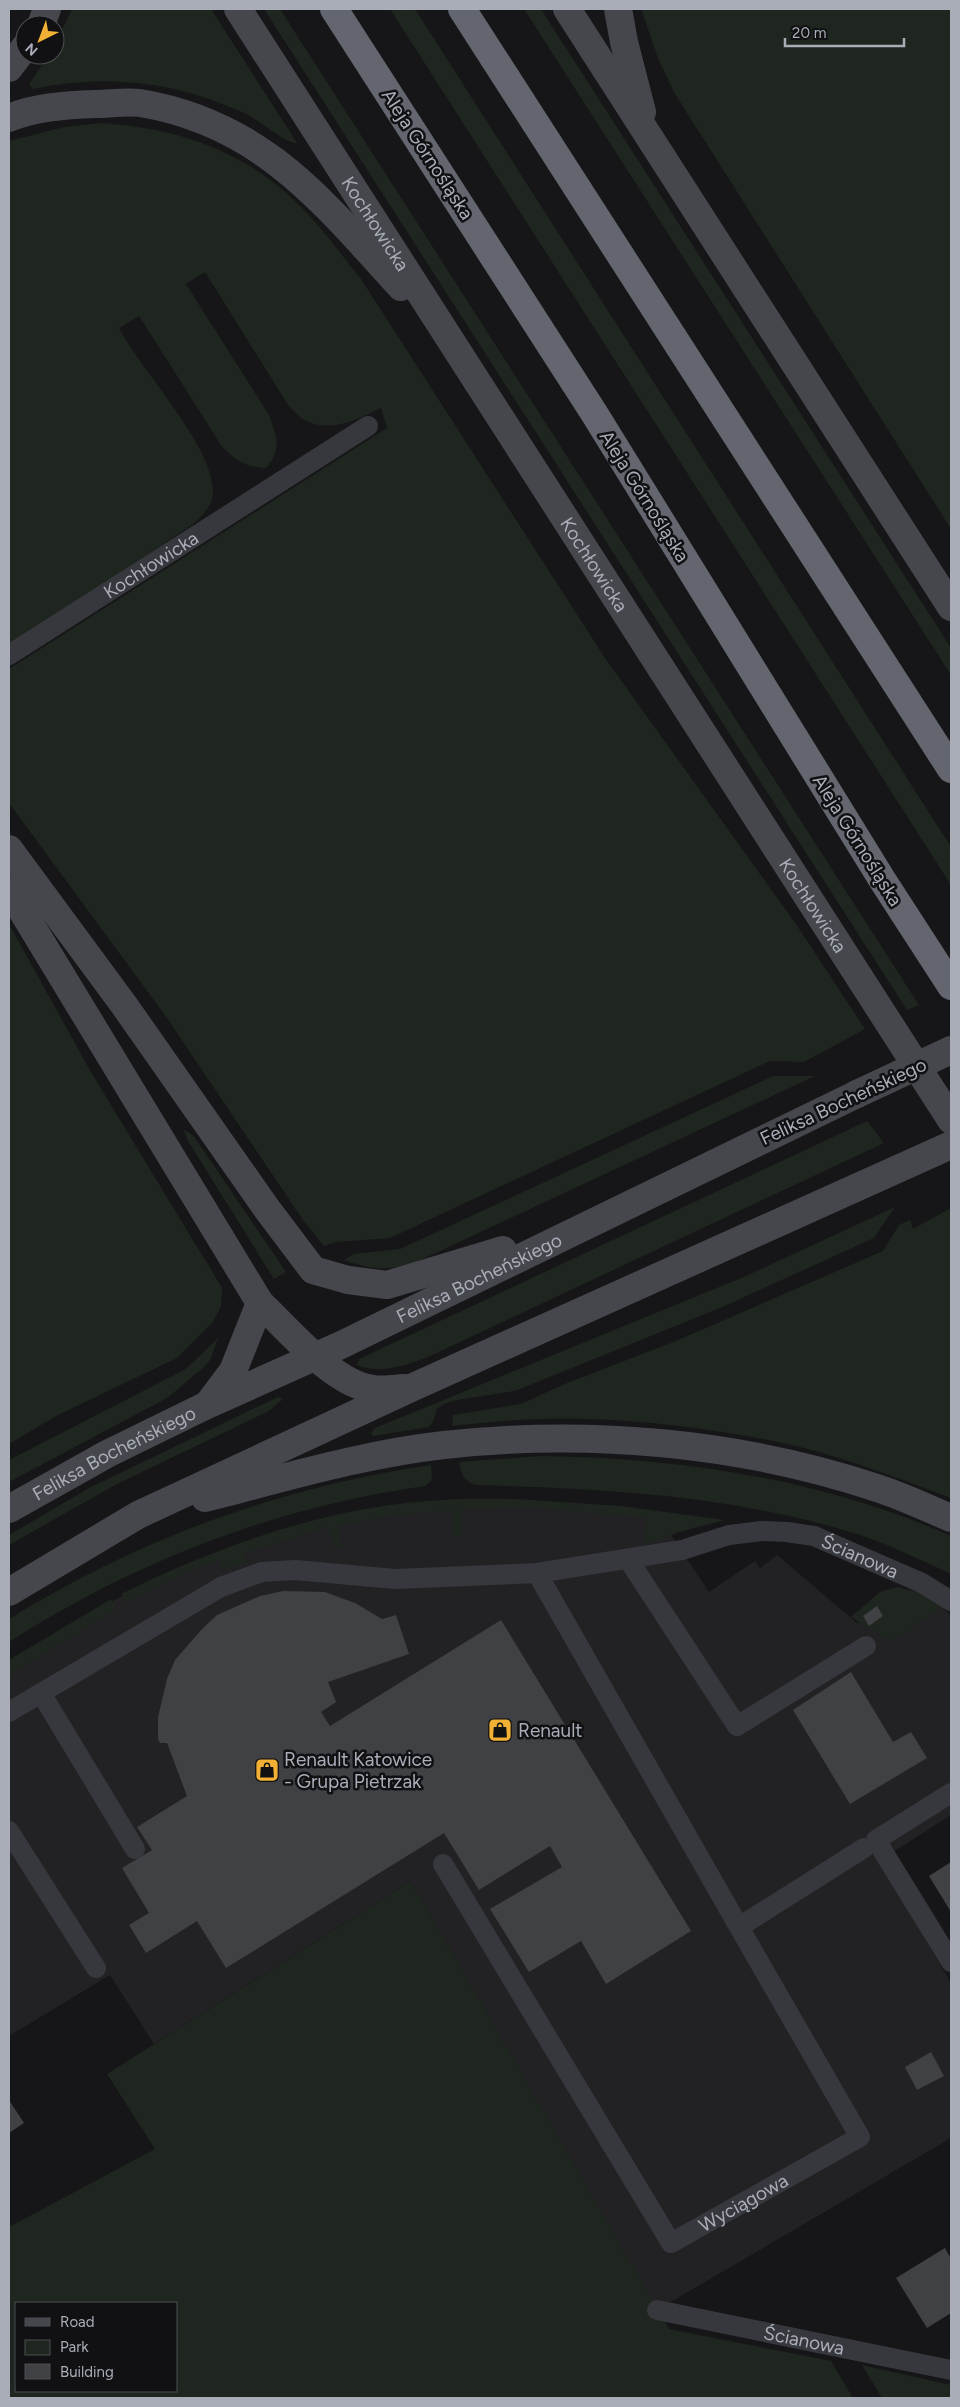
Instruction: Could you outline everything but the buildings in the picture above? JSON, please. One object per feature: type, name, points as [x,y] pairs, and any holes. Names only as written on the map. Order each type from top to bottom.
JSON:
[{"type":"highway","name":"Aleja Górnośląska","points":[[334,9],[594,413],[883,881],[951,986]]},
{"type":"highway","points":[[462,9],[951,769]]},
{"type":"main road","name":"Kochłowicka","points":[[238,9],[951,1120]]},
{"type":"main road","points":[[567,9],[951,607]]},
{"type":"main road","points":[[618,9],[624,42],[648,135]]},
{"type":"main road","points":[[9,118],[73,105],[139,102],[214,123],[268,154],[315,194],[452,341]]},
{"type":"main road","points":[[9,849],[124,1004],[267,1210],[313,1270],[348,1280],[387,1285],[579,1228]]},
{"type":"main road","points":[[9,889],[260,1303],[316,1356],[343,1378],[373,1389],[411,1388]]},
{"type":"main road","name":"Feliksa Bocheńskiego","points":[[9,1509],[108,1454],[207,1405],[316,1356],[951,1050]]},
{"type":"main road","points":[[9,1592],[138,1515],[411,1388],[951,1145]]},
{"type":"main road","points":[[207,1405],[233,1371],[260,1303]]},
{"type":"main road","points":[[138,1515],[354,1460],[444,1445],[553,1438],[666,1443],[774,1460],[877,1488],[951,1518]]},
{"type":"lane","name":"Kochłowicka","points":[[9,654],[368,426]]},
{"type":"lane","name":"Ścianowa","points":[[9,1712],[221,1587],[262,1572],[295,1570],[394,1579],[537,1573],[682,1550],[729,1535],[762,1531],[814,1536],[922,1583],[951,1600]]},
{"type":"lane","points":[[628,1559],[737,1726],[866,1646]]},
{"type":"lane","points":[[537,1573],[739,1926],[864,1848]]},
{"type":"lane","points":[[40,1693],[135,1849]]},
{"type":"lane","points":[[951,1793],[876,1840],[951,1962]]},
{"type":"lane","points":[[9,1831],[96,1968]]},
{"type":"lane","name":"Wyciągowa","points":[[443,1864],[672,2243],[860,2137],[739,1926]]},
{"type":"lane","name":"Ścianowa","points":[[657,2310],[951,2370]]},
{"type":"shaded area","points":[[453,1501],[656,1512],[709,1592],[755,1561],[760,1568],[777,1555],[857,1623],[943,1607],[951,1616],[951,1815],[879,1861],[951,1983],[951,2138],[657,2310],[411,1881],[154,2044],[110,1975],[9,2036],[9,1662],[93,1611],[146,1584],[290,1530]]},
{"type":"green space","points":[[72,9],[211,9],[297,143],[284,139],[244,113],[219,102],[167,88],[141,83],[114,81],[60,84],[33,89],[29,84],[42,65],[65,65],[65,24]]},
{"type":"green space","points":[[264,9],[280,9],[919,1005],[907,1010]]},
{"type":"green space","points":[[390,9],[415,9],[951,847],[951,885]]},
{"type":"green space","points":[[524,9],[541,9],[951,648],[951,675]]},
{"type":"green space","points":[[641,9],[951,9],[951,529],[675,94],[659,61]]},
{"type":"green space","points":[[101,123],[133,126],[163,132],[219,150],[245,163],[270,180],[294,200],[322,230],[361,279],[605,658],[798,927],[865,1029],[804,1062],[770,1061],[390,1238],[336,1242],[324,1246],[303,1220],[167,1018],[9,803],[9,669],[387,428],[381,408],[354,420],[335,425],[315,424],[301,418],[288,405],[205,272],[186,284],[269,415],[276,437],[276,449],[271,461],[266,468],[246,464],[240,462],[221,445],[139,316],[119,328],[201,451],[209,471],[213,490],[212,501],[192,525],[9,647],[9,141],[64,127]]},
{"type":"green space","points":[[9,924],[91,1072],[222,1288],[221,1307],[212,1323],[177,1358],[56,1416],[9,1444]]},
{"type":"green space","points":[[773,1076],[815,1076],[414,1263],[379,1268],[363,1266],[344,1260],[354,1254],[400,1249]]},
{"type":"green space","points":[[867,1121],[884,1143],[428,1357],[393,1368],[375,1369],[357,1365],[359,1359]]},
{"type":"green space","points":[[183,1129],[193,1135],[286,1272],[274,1279],[188,1141]]},
{"type":"green space","points":[[895,1207],[874,1238],[720,1308],[515,1391],[457,1400],[444,1404],[437,1409],[433,1422],[429,1427],[373,1436],[371,1433],[375,1428],[746,1276]]},
{"type":"green space","points":[[951,1208],[951,1498],[865,1467],[800,1447],[690,1427],[598,1419],[517,1420],[452,1426],[453,1415],[521,1404],[567,1383],[676,1341],[883,1251],[899,1225],[910,1220],[913,1229]]},
{"type":"green space","points":[[218,1338],[210,1360],[167,1398],[9,1482],[9,1460],[186,1369]]},
{"type":"green space","points":[[278,1397],[283,1399],[269,1411],[115,1485],[9,1545],[9,1535],[91,1487]]},
{"type":"green space","points":[[542,1456],[647,1461],[699,1467],[751,1475],[802,1486],[852,1500],[902,1516],[951,1536],[951,1574],[876,1541],[804,1519],[758,1509],[617,1491],[475,1485],[464,1476],[459,1462]]},
{"type":"green space","points":[[431,1465],[432,1480],[425,1486],[314,1508],[261,1523],[208,1542],[157,1562],[107,1586],[9,1642],[9,1619],[58,1590],[108,1564],[159,1541],[265,1502],[320,1487]]},
{"type":"green space","points":[[461,1499],[515,1499],[621,1506],[725,1520],[679,1532],[645,1545],[647,1518],[538,1508],[462,1509],[462,1537],[453,1535],[452,1510],[397,1515],[338,1525],[341,1547],[334,1548],[328,1527],[244,1553],[246,1562],[225,1569],[222,1568],[218,1560],[184,1574],[126,1603],[121,1594],[197,1559],[278,1530],[318,1519],[401,1503]]},
{"type":"green space","points":[[897,1587],[926,1594],[943,1607],[891,1642],[851,1617],[880,1592]]},
{"type":"green space","points":[[111,1599],[116,1609],[9,1676],[9,1660]]},
{"type":"green space","points":[[411,1881],[669,2329],[831,2361],[853,2398],[9,2398],[9,2227],[155,2149],[107,2074]]},
{"type":"green space","points":[[862,2365],[951,2385],[951,2398],[882,2398]]},
{"type":"place","name":"Renault","points":[[500,1730]]},
{"type":"place","name":"Renault Katowice - Grupa Pietrzak","points":[[267,1770]]}]
